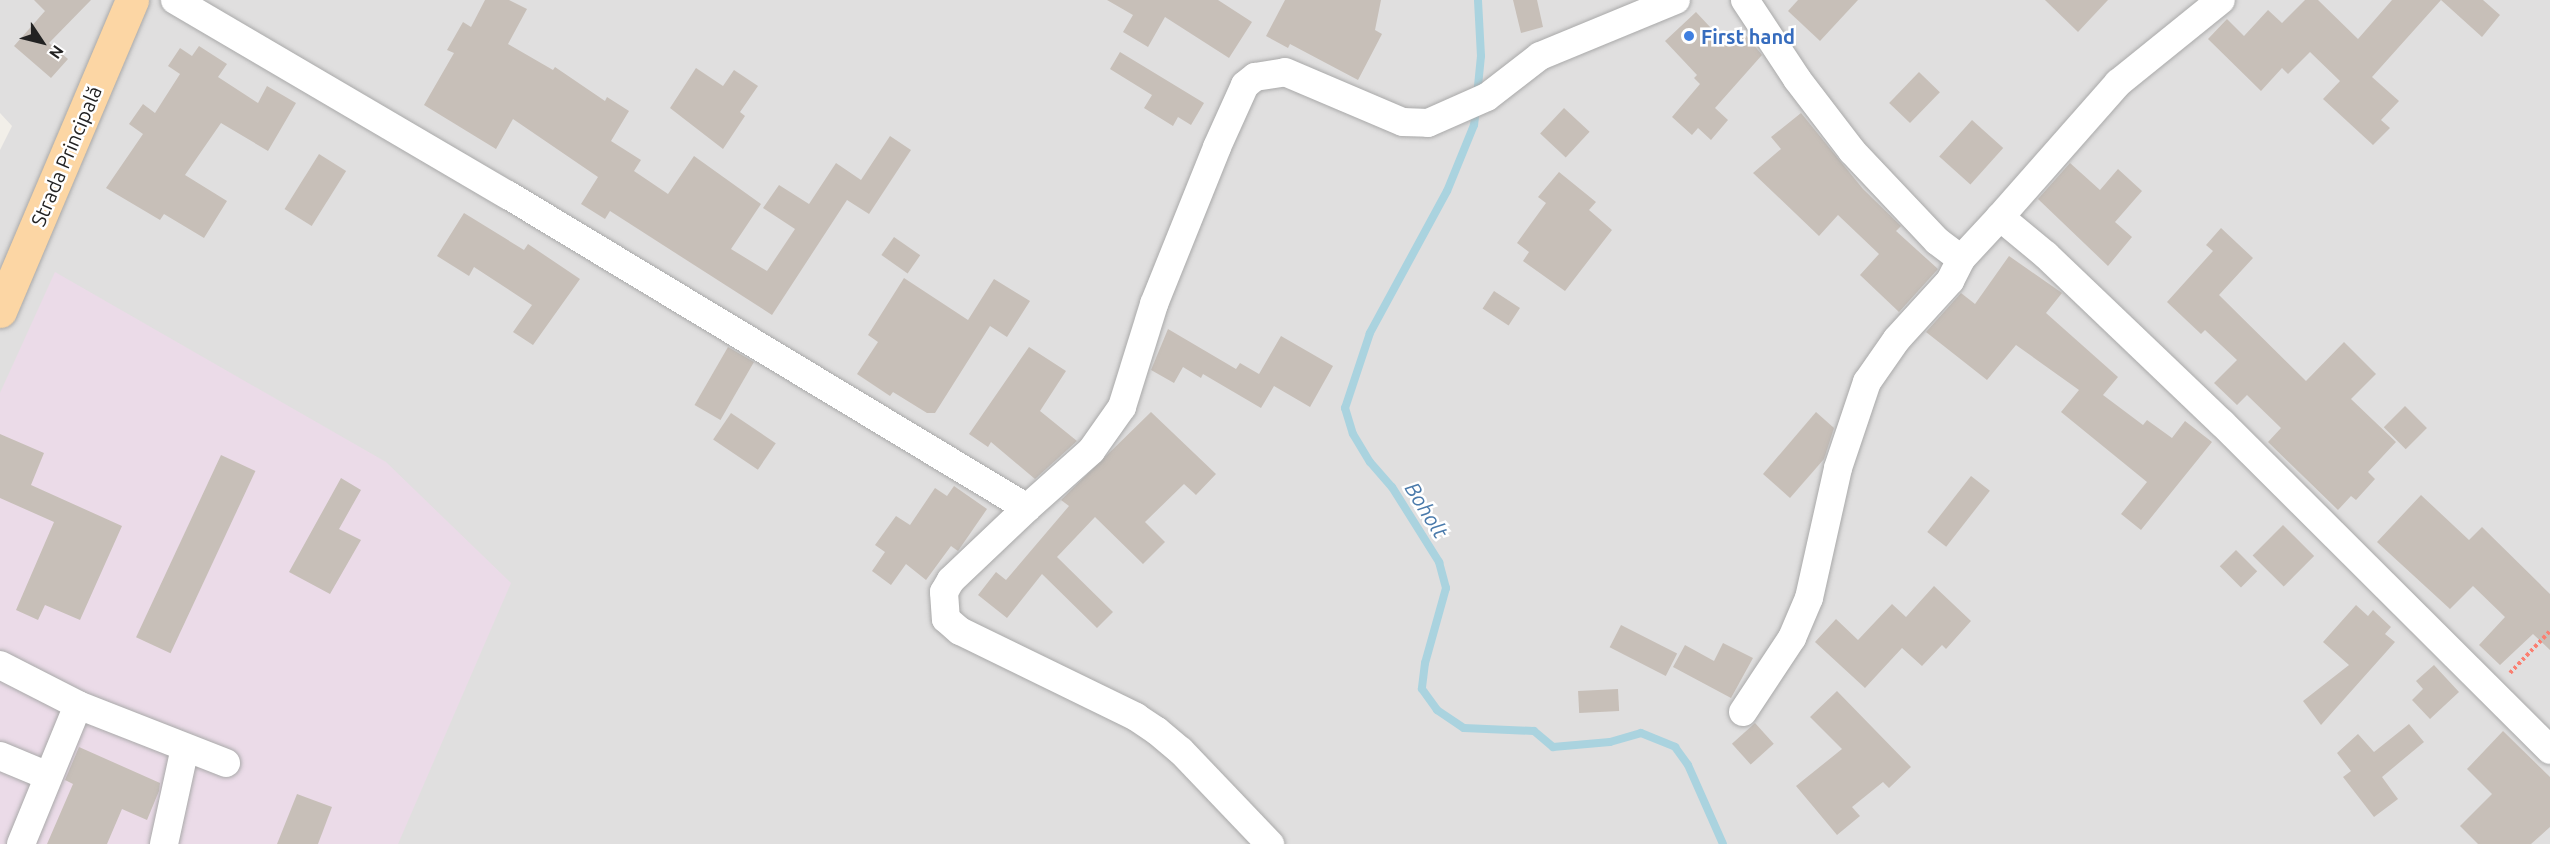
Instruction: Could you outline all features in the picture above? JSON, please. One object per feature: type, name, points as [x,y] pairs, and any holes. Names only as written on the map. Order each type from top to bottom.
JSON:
[{"type":"main road","name":"Strada Principală","points":[[0,311],[132,0]]},
{"type":"street","points":[[175,0],[508,195],[1027,508]]},
{"type":"street","points":[[1270,844],[1181,751],[1143,722],[960,632],[946,619],[943,598],[951,580],[987,541],[1090,451],[1122,407],[1154,304],[1245,85],[1255,77],[1285,72],[1403,122],[1428,123],[1453,114],[1487,97],[1540,56],[1677,0]]},
{"type":"street","points":[[1745,0],[1797,79],[1852,151],[1901,207],[1961,259]]},
{"type":"street","points":[[1743,712],[1792,638],[1809,598],[1838,468],[1867,381],[1897,339],[1950,281],[1961,259],[2000,218],[2118,83],[2221,0]]},
{"type":"street","points":[[2000,218],[2082,287],[2550,750]]},
{"type":"street","points":[[0,665],[78,705],[226,763]]},
{"type":"street","points":[[21,844],[78,705]]},
{"type":"street","points":[[164,844],[185,748]]},
{"type":"street","points":[[0,756],[48,776]]},
{"type":"path","points":[[2491,693],[2550,631]]},
{"type":"shaded area","points":[[0,0],[2550,0],[2550,844],[0,844],[0,150],[12,126],[0,113]]},
{"type":"shaded area","points":[[55,272],[386,462],[511,583],[398,844],[0,844],[0,393]]},
{"type":"building","points":[[34,0],[91,0],[49,43],[68,59],[51,78],[14,46],[45,11]]},
{"type":"building","points":[[485,0],[509,0],[527,9],[508,44],[553,70],[555,67],[605,101],[607,97],[629,111],[611,141],[641,160],[634,171],[668,194],[694,156],[761,204],[731,249],[767,271],[795,229],[763,208],[779,185],[809,204],[836,163],[861,180],[890,136],[911,150],[869,214],[847,200],[772,315],[610,211],[605,219],[581,204],[598,177],[513,119],[496,149],[424,105],[454,53],[447,50],[463,22],[471,27]]},
{"type":"building","points":[[1107,0],[1218,0],[1252,22],[1229,58],[1165,17],[1148,47],[1123,32],[1133,15]]},
{"type":"building","points":[[1285,0],[1381,0],[1375,30],[1382,34],[1358,80],[1290,44],[1288,48],[1266,36]]},
{"type":"building","points":[[1513,0],[1537,0],[1543,27],[1521,33]]},
{"type":"building","points":[[1798,0],[1858,0],[1820,41],[1788,11]]},
{"type":"building","points":[[2045,0],[2108,0],[2078,32]]},
{"type":"building","points":[[2305,0],[2318,0],[2358,39],[2392,0],[2441,0],[2372,77],[2399,101],[2381,120],[2390,128],[2373,145],[2323,99],[2340,81],[2310,52],[2288,74],[2282,68],[2261,91],[2208,39],[2227,19],[2244,36],[2268,10],[2282,23]]},
{"type":"building","points":[[2441,0],[2483,0],[2500,15],[2482,37]]},
{"type":"building","points":[[1696,12],[1725,43],[1739,27],[1762,55],[1715,108],[1728,120],[1711,140],[1698,128],[1692,135],[1672,117],[1700,84],[1694,78],[1697,75],[1665,41]]},
{"type":"building","points":[[199,46],[227,64],[218,77],[258,103],[267,86],[296,103],[268,151],[221,123],[185,175],[227,201],[204,238],[164,214],[160,220],[106,188],[143,134],[129,124],[143,104],[155,113],[180,74],[168,66],[180,48],[192,56]]},
{"type":"building","points":[[1120,52],[1204,103],[1191,125],[1178,117],[1173,126],[1144,108],[1152,95],[1110,69]]},
{"type":"building","points":[[696,68],[723,86],[734,70],[758,86],[740,112],[745,116],[723,149],[670,108]]},
{"type":"building","points":[[1919,72],[1940,92],[1910,123],[1889,103]]},
{"type":"building","points":[[1564,108],[1590,132],[1566,157],[1540,134]]},
{"type":"building","points":[[1801,113],[1863,189],[1901,226],[1896,231],[1938,269],[1899,312],[1860,275],[1879,254],[1838,215],[1819,236],[1753,173],[1781,149],[1771,137]]},
{"type":"building","points":[[1972,120],[2003,148],[1970,185],[1939,156]]},
{"type":"building","points":[[319,154],[346,171],[312,226],[285,209]]},
{"type":"building","points":[[2070,163],[2100,190],[2118,169],[2142,191],[2115,222],[2132,237],[2108,266],[2038,199]]},
{"type":"building","points":[[1559,172],[1596,202],[1589,210],[1612,230],[1565,291],[1523,261],[1529,252],[1517,243],[1546,203],[1538,197]]},
{"type":"building","points":[[464,213],[524,250],[528,244],[580,279],[533,345],[513,332],[532,305],[474,267],[469,276],[437,256]]},
{"type":"building","points":[[2221,228],[2253,258],[2219,295],[2306,381],[2344,342],[2376,374],[2351,399],[2396,442],[2368,472],[2375,479],[2356,500],[2351,496],[2338,510],[2268,442],[2281,428],[2247,395],[2237,405],[2214,383],[2237,360],[2205,330],[2201,334],[2167,302],[2213,251],[2206,245]]},
{"type":"building","points":[[894,237],[920,255],[908,273],[881,255]]},
{"type":"building","points":[[2009,256],[2062,293],[2046,313],[2118,377],[2103,395],[2143,425],[2147,420],[2172,438],[2185,421],[2212,442],[2141,530],[2121,514],[2147,482],[2061,412],[2079,390],[2016,345],[1987,380],[1926,332],[1961,293],[1975,304]]},
{"type":"building","points":[[904,278],[968,320],[994,279],[1030,301],[1007,337],[990,326],[935,413],[927,413],[893,392],[890,396],[857,374],[878,342],[868,335]]},
{"type":"building","points":[[1494,291],[1520,308],[1509,325],[1483,309]]},
{"type":"building","points":[[1168,329],[1236,369],[1240,363],[1259,374],[1281,336],[1333,366],[1310,407],[1274,386],[1261,408],[1203,374],[1201,378],[1183,367],[1174,383],[1151,370]]},
{"type":"building","points":[[728,347],[754,362],[720,420],[694,405]]},
{"type":"building","points":[[1029,347],[1066,371],[1040,411],[1077,441],[1035,479],[991,442],[988,447],[969,434]]},
{"type":"building","points":[[2405,406],[2427,428],[2406,449],[2384,427]]},
{"type":"building","points":[[1151,412],[1216,474],[1196,495],[1184,484],[1145,522],[1165,542],[1143,564],[1095,517],[1057,557],[1113,612],[1097,628],[1042,574],[1007,618],[978,595],[996,572],[1006,580],[1069,506],[1061,500]]},
{"type":"building","points":[[1816,412],[1834,428],[1824,459],[1790,498],[1763,474]]},
{"type":"building","points":[[731,413],[776,443],[758,470],[713,440]]},
{"type":"building","points":[[0,434],[44,453],[31,485],[122,526],[80,620],[45,605],[38,620],[16,610],[54,522],[0,498]]},
{"type":"building","points":[[221,455],[255,471],[170,653],[136,637]]},
{"type":"building","points":[[1971,476],[1990,491],[1946,547],[1927,532]]},
{"type":"building","points":[[341,478],[361,490],[339,529],[361,540],[330,594],[289,572]]},
{"type":"building","points":[[954,486],[987,509],[958,551],[951,546],[926,580],[906,564],[891,585],[872,571],[885,552],[875,545],[896,516],[910,525],[935,488],[947,496]]},
{"type":"building","points":[[2421,495],[2469,540],[2482,527],[2550,594],[2550,650],[2533,634],[2500,665],[2479,645],[2505,617],[2473,586],[2450,609],[2377,542]]},
{"type":"building","points":[[2283,525],[2314,556],[2284,587],[2253,555]]},
{"type":"building","points":[[2236,550],[2257,571],[2241,587],[2220,566]]},
{"type":"building","points":[[1934,586],[1971,621],[1946,649],[1942,645],[1922,666],[1902,648],[1865,688],[1815,642],[1836,619],[1858,640],[1892,604],[1906,617]]},
{"type":"building","points":[[2356,605],[2368,616],[2373,610],[2391,627],[2385,634],[2395,642],[2321,725],[2303,701],[2349,665],[2323,642]]},
{"type":"building","points":[[1621,625],[1677,654],[1666,676],[1610,647]]},
{"type":"building","points":[[1723,643],[1753,658],[1731,698],[1673,667],[1685,645],[1714,661]]},
{"type":"building","points":[[2434,665],[2459,692],[2430,719],[2412,700],[2423,689],[2416,681]]},
{"type":"building","points":[[1618,689],[1619,711],[1579,713],[1578,691]]},
{"type":"building","points":[[1837,691],[1911,767],[1889,788],[1883,782],[1852,807],[1860,816],[1837,835],[1796,786],[1842,749],[1810,717]]},
{"type":"building","points":[[1755,723],[1774,744],[1751,765],[1732,744]]},
{"type":"building","points":[[2409,724],[2424,742],[2382,777],[2398,799],[2374,817],[2343,777],[2351,771],[2337,753],[2358,734],[2374,752]]},
{"type":"building","points":[[2503,731],[2550,777],[2550,827],[2531,844],[2478,844],[2460,826],[2492,794],[2467,769]]},
{"type":"building","points":[[79,747],[160,783],[159,791],[147,820],[122,809],[107,844],[47,844],[73,784],[65,780]]},
{"type":"building","points":[[297,794],[332,807],[318,844],[277,844]]},
{"type":"waterway","name":"Boholt","points":[[1477,96],[1481,56],[1478,0]]},
{"type":"waterway","name":"Boholt","points":[[1476,109],[1474,125],[1447,191],[1370,333],[1345,408],[1353,434],[1370,462],[1392,487],[1439,562],[1446,588],[1425,663],[1422,689],[1437,710],[1464,728],[1534,731],[1553,747],[1610,742],[1641,733],[1675,747],[1688,765],[1723,844]]},
{"type":"place","name":"First hand","points":[[1689,36]]}]
